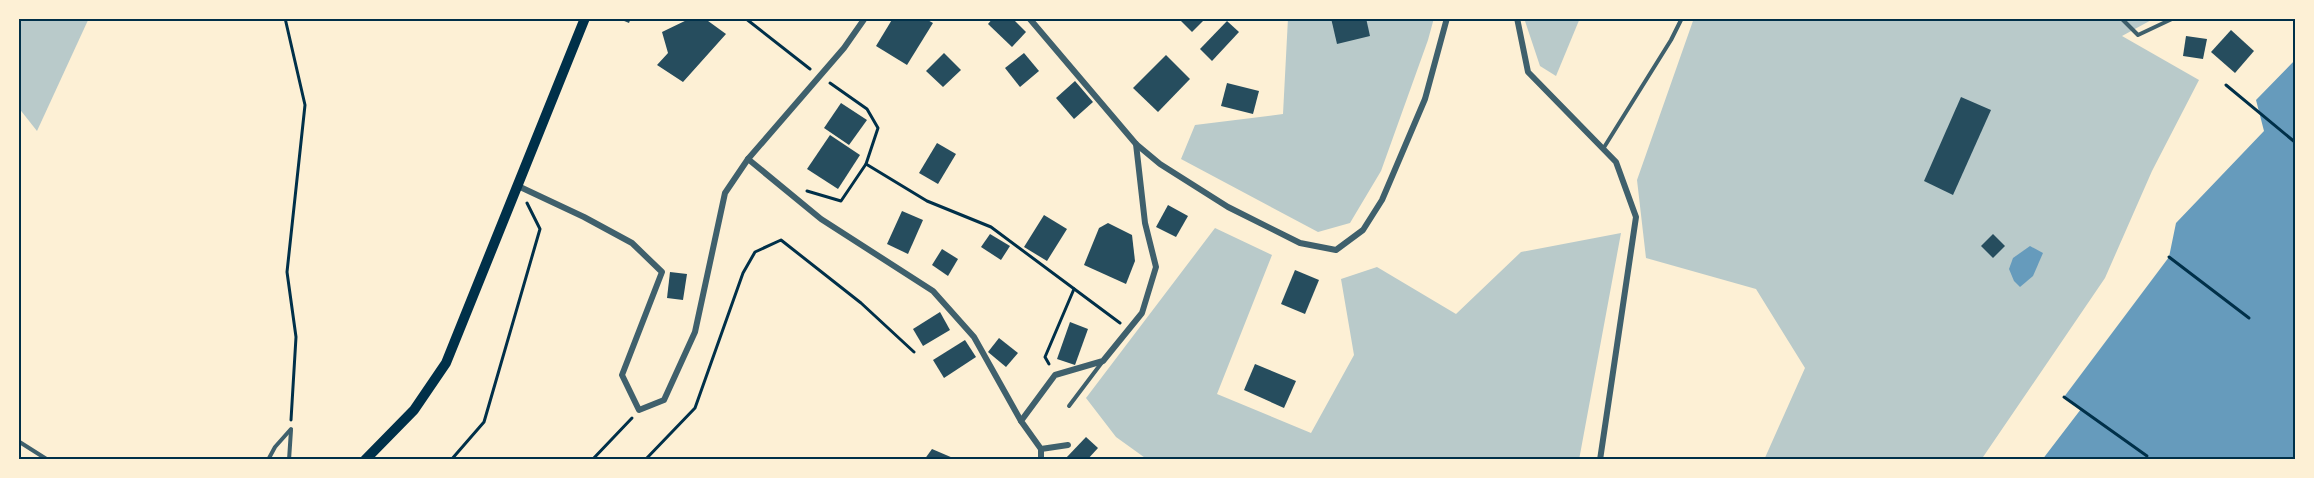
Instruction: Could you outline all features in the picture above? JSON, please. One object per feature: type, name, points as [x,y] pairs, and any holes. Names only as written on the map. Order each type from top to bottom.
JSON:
[{"type":"main road","points":[[365,460],[414,410],[446,363],[585,18]]},
{"type":"street","points":[[518,186],[632,243],[662,272],[622,375],[639,410],[664,400],[696,332],[725,193],[748,159],[844,48],[865,18]]},
{"type":"street","points":[[1029,18],[1136,144],[1160,164],[1228,207],[1300,243],[1336,250],[1363,230],[1382,200],[1425,99],[1447,18]]},
{"type":"street","points":[[1517,18],[1528,72],[1616,162],[1636,217],[1600,460]]},
{"type":"street","points":[[1021,421],[1055,375],[1104,361],[1142,313],[1156,267],[1145,223],[1136,144]]},
{"type":"street","points":[[748,159],[821,219],[933,291],[974,338],[1021,421],[1041,449],[1041,460]]},
{"type":"street","points":[[1041,449],[1068,445]]},
{"type":"lane","points":[[1603,149],[1671,40],[1682,18]]},
{"type":"lane","points":[[2121,18],[2138,35],[2174,18]]},
{"type":"lane","points":[[1069,406],[1104,361]]},
{"type":"lane","points":[[268,460],[275,447],[291,429]]},
{"type":"lane","points":[[289,460],[291,429]]},
{"type":"lane","points":[[18,441],[48,460]]},
{"type":"path","points":[[285,18],[305,105],[286,272],[296,337],[291,429]]},
{"type":"path","points":[[745,18],[819,76],[867,109],[878,128],[866,164],[841,201],[806,190],[788,191]]},
{"type":"path","points":[[2226,85],[2296,143]]},
{"type":"path","points":[[866,164],[927,201],[991,227],[1129,330]]},
{"type":"path","points":[[451,460],[484,422],[540,229],[518,186]]},
{"type":"path","points":[[645,460],[695,408],[743,273],[755,252],[781,240],[861,303],[914,352]]},
{"type":"path","points":[[2169,257],[2249,318]]},
{"type":"path","points":[[1055,375],[1045,357],[1074,289]]},
{"type":"path","points":[[2064,397],[2147,456]]},
{"type":"path","points":[[592,459],[639,410]]},
{"type":"shaded area","points":[[18,18],[89,18],[37,131],[18,107]]},
{"type":"shaded area","points":[[1288,18],[1434,18],[1381,171],[1350,223],[1318,232],[1181,159],[1195,125],[1283,114]]},
{"type":"shaded area","points":[[1524,18],[1580,18],[1556,76],[1540,66]]},
{"type":"shaded area","points":[[1694,18],[2155,18],[2122,36],[2199,80],[2152,171],[2105,278],[1981,460],[1764,460],[1805,368],[1756,289],[1646,258],[1637,180]]},
{"type":"shaded area","points":[[1215,228],[1272,255],[1217,394],[1311,433],[1354,355],[1341,279],[1377,267],[1456,314],[1521,252],[1621,233],[1579,460],[1148,460],[1116,437],[1086,398]]},
{"type":"water","points":[[2296,59],[2296,460],[2042,460],[2081,409],[2064,397],[2169,257],[2176,223],[2264,131],[2256,100]]},
{"type":"water","points":[[2030,246],[2043,253],[2033,276],[2020,287],[2014,281],[2009,269],[2013,258]]},
{"type":"building","points":[[617,18],[631,18],[629,23]]},
{"type":"building","points":[[691,18],[704,18],[726,34],[683,82],[657,65],[668,53],[662,32]]},
{"type":"building","points":[[893,18],[924,18],[933,23],[907,65],[876,46]]},
{"type":"building","points":[[993,18],[1012,18],[1026,32],[1012,47],[988,24]]},
{"type":"building","points":[[1180,18],[1206,18],[1192,32]]},
{"type":"building","points":[[1331,18],[1366,18],[1370,36],[1337,44]]},
{"type":"building","points":[[1227,21],[1239,32],[1212,61],[1200,49]]},
{"type":"building","points":[[2231,30],[2254,51],[2235,73],[2211,52]]},
{"type":"building","points":[[2186,36],[2207,39],[2203,59],[2183,56]]},
{"type":"building","points":[[944,53],[961,70],[943,87],[926,71]]},
{"type":"building","points":[[1024,53],[1039,71],[1020,87],[1005,68]]},
{"type":"building","points":[[1166,55],[1190,79],[1158,112],[1133,88]]},
{"type":"building","points":[[1075,81],[1093,102],[1074,119],[1056,98]]},
{"type":"building","points":[[1227,83],[1259,91],[1253,114],[1221,106]]},
{"type":"building","points":[[1961,97],[1991,110],[1953,195],[1924,181]]},
{"type":"building","points":[[841,103],[867,120],[849,145],[824,128]]},
{"type":"building","points":[[830,135],[860,155],[838,189],[807,169]]},
{"type":"building","points":[[937,143],[956,154],[938,184],[919,173]]},
{"type":"building","points":[[1168,205],[1188,216],[1176,237],[1156,227]]},
{"type":"building","points":[[902,211],[923,220],[908,254],[887,244]]},
{"type":"building","points":[[1044,215],[1067,229],[1047,261],[1024,247]]},
{"type":"building","points":[[1108,223],[1132,235],[1135,261],[1126,284],[1084,265],[1099,228]]},
{"type":"building","points":[[990,234],[1010,246],[1001,260],[981,247]]},
{"type":"building","points":[[1993,234],[2005,246],[1993,258],[1981,246]]},
{"type":"building","points":[[942,249],[958,259],[948,276],[932,265]]},
{"type":"building","points":[[1295,270],[1319,280],[1305,314],[1281,304]]},
{"type":"building","points":[[670,272],[687,274],[683,300],[667,298]]},
{"type":"building","points":[[940,312],[950,330],[923,346],[913,329]]},
{"type":"building","points":[[1070,322],[1088,329],[1075,365],[1057,359]]},
{"type":"building","points":[[999,338],[1018,353],[1006,367],[988,352]]},
{"type":"building","points":[[965,340],[976,357],[944,378],[933,360]]},
{"type":"building","points":[[1255,364],[1296,381],[1284,408],[1244,390]]},
{"type":"building","points":[[1086,437],[1098,448],[1087,460],[1068,460],[1066,458]]},
{"type":"building","points":[[932,449],[953,458],[952,460],[924,460]]}]
